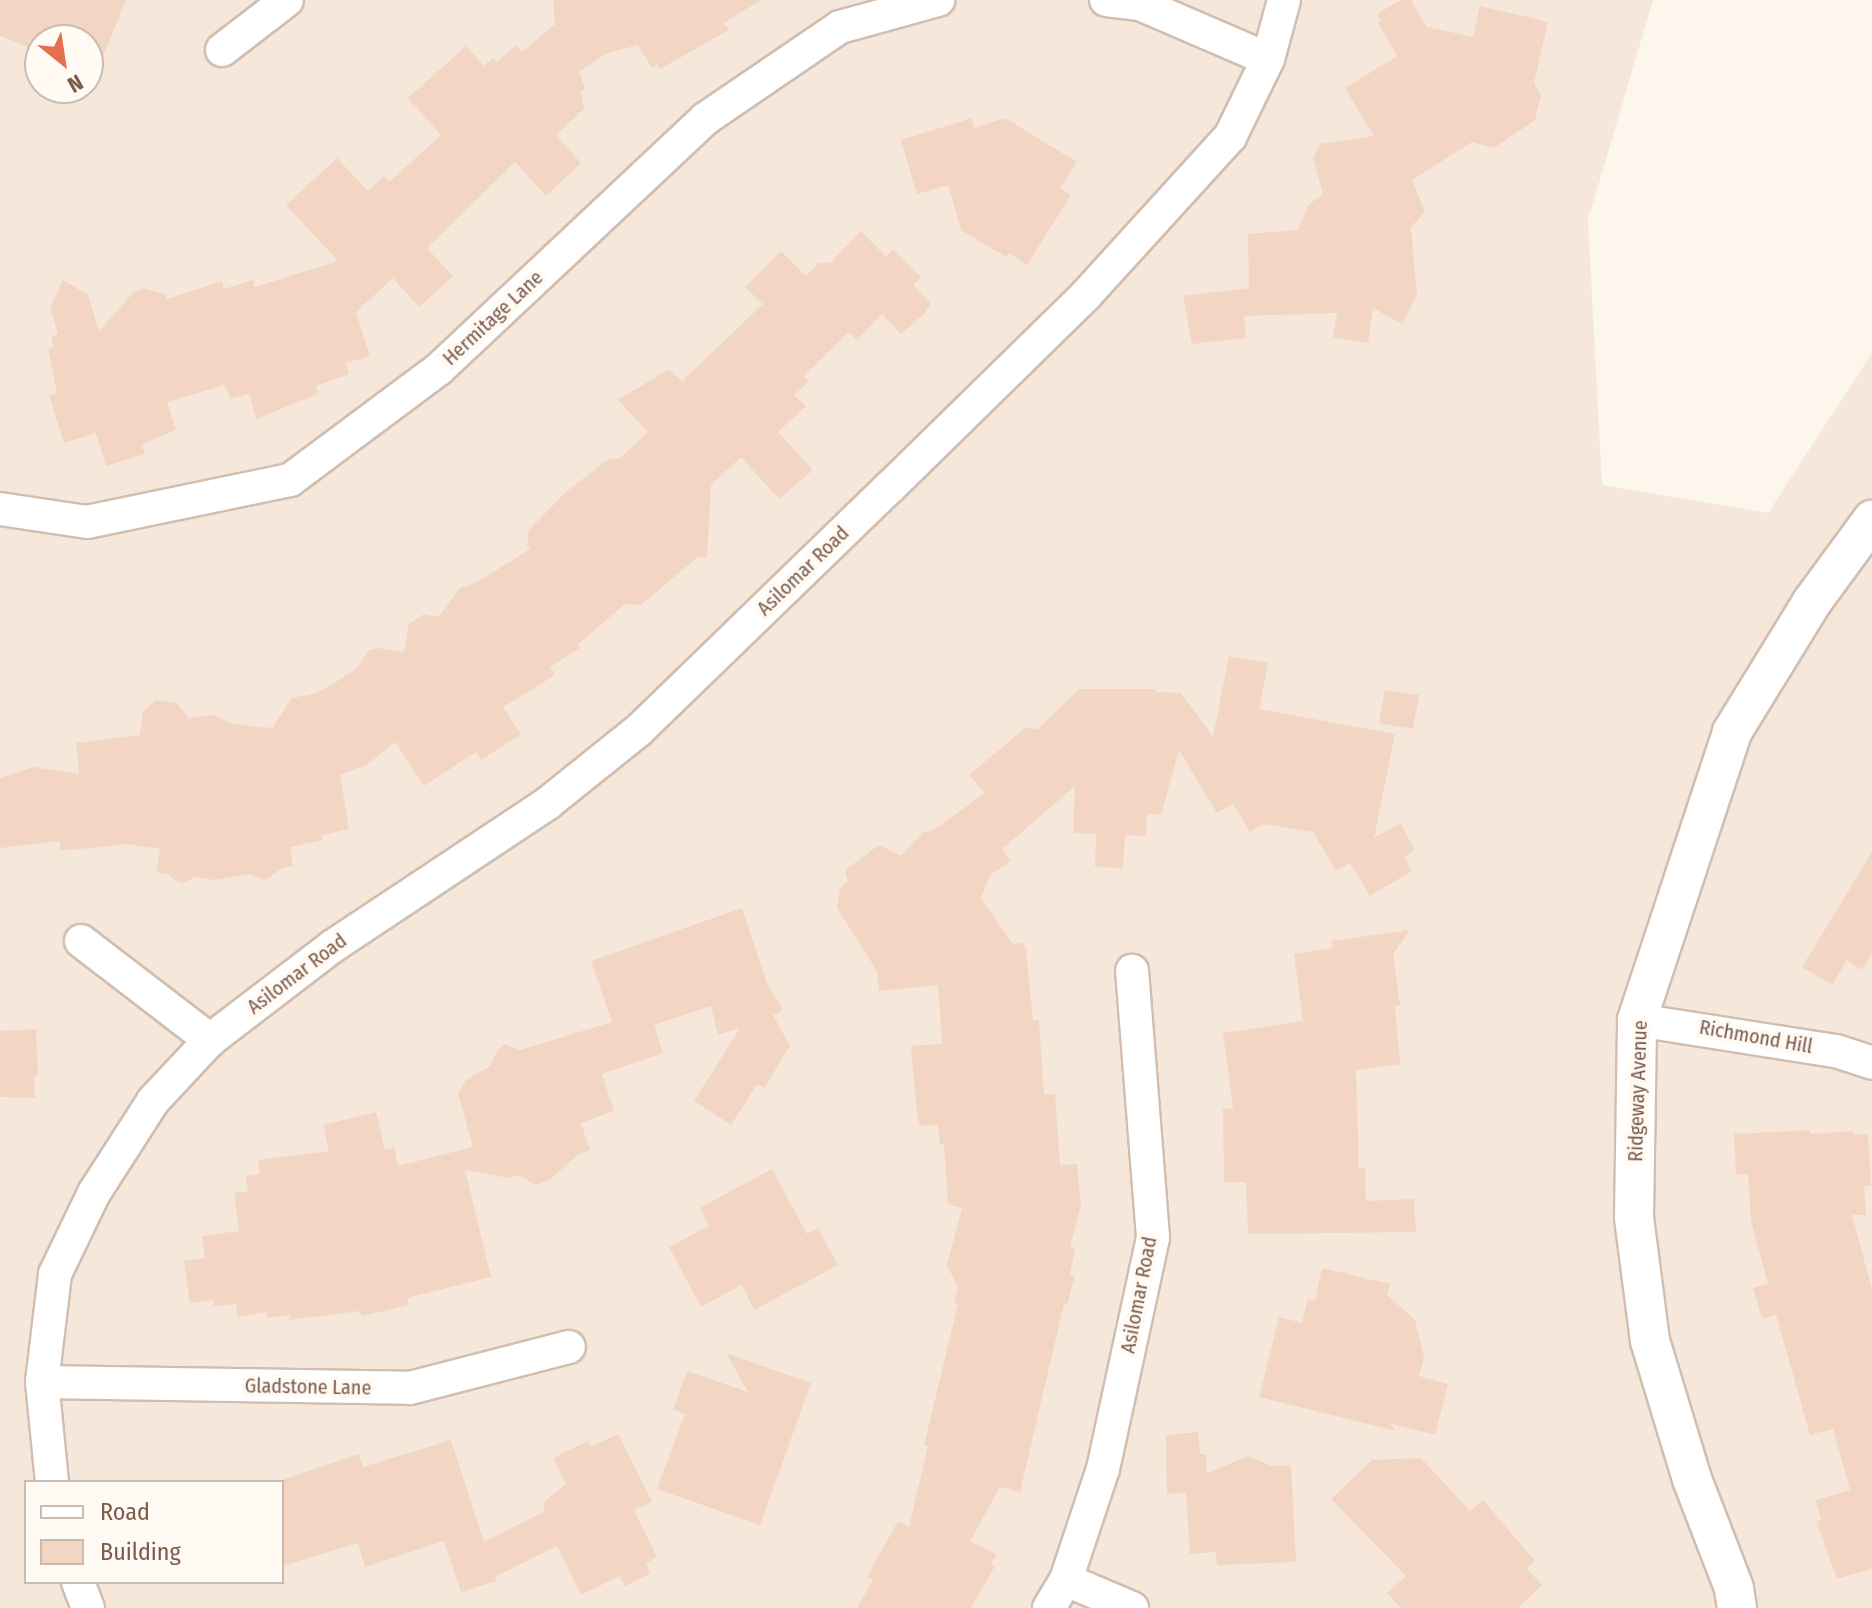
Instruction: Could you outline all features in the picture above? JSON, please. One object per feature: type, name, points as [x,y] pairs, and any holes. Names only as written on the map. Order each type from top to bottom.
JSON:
[{"type":"street","points":[[222,50],[287,0]]},
{"type":"street","name":"Hermitage Lane","points":[[0,509],[87,522],[290,480],[439,369],[705,119],[840,27],[938,0]]},
{"type":"street","points":[[1106,0],[1140,4],[1268,59]]},
{"type":"street","name":"Asilomar Road","points":[[52,1480],[42,1382],[55,1274],[88,1206],[153,1101],[210,1040],[333,946],[548,803],[638,731],[1106,274],[1230,137],[1268,59],[1284,0]]},
{"type":"street","name":"Ridgeway Avenue","points":[[1737,1608],[1734,1588],[1692,1479],[1650,1341],[1634,1217],[1637,1020],[1732,732],[1812,602],[1872,520]]},
{"type":"street","points":[[81,941],[210,1040]]},
{"type":"street","name":"Asilomar Road","points":[[1049,1608],[1066,1580],[1103,1469],[1153,1237],[1132,971]]},
{"type":"street","name":"Richmond Hill","points":[[1637,1020],[1836,1051],[1872,1063]]},
{"type":"street","name":"Gladstone Lane","points":[[42,1382],[410,1388],[569,1347]]},
{"type":"street","points":[[1066,1580],[1132,1608]]},
{"type":"street","points":[[79,1584],[88,1608]]},
{"type":"shaded area","points":[[0,0],[1653,0],[1588,220],[1602,485],[1768,513],[1872,353],[1872,1608],[0,1608]]},
{"type":"building","points":[[0,0],[126,0],[104,55],[104,24],[24,24],[24,46],[0,36]]},
{"type":"building","points":[[553,0],[761,0],[724,23],[729,30],[660,69],[657,64],[652,68],[638,45],[605,54],[579,72],[585,88],[581,91],[584,109],[556,135],[581,163],[546,196],[515,162],[427,248],[453,276],[419,307],[393,278],[356,312],[370,356],[346,363],[349,374],[316,386],[318,394],[256,419],[249,394],[231,399],[224,385],[167,402],[176,430],[142,444],[145,454],[106,466],[96,433],[64,443],[49,395],[57,393],[48,349],[53,348],[52,336],[58,334],[50,308],[63,280],[88,295],[99,331],[133,293],[143,288],[165,294],[167,299],[222,281],[224,289],[253,280],[255,287],[338,261],[286,205],[337,158],[368,191],[384,176],[389,182],[441,135],[408,98],[466,46],[484,66],[493,58],[497,62],[516,45],[522,52],[555,24]]},
{"type":"building","points":[[1401,0],[1411,0],[1427,27],[1473,37],[1480,6],[1548,22],[1534,83],[1541,95],[1535,120],[1494,148],[1472,142],[1412,180],[1425,212],[1411,227],[1417,296],[1402,324],[1373,308],[1368,343],[1333,337],[1337,313],[1244,316],[1246,338],[1192,344],[1183,296],[1249,288],[1248,234],[1298,230],[1308,205],[1323,194],[1313,158],[1320,144],[1374,136],[1345,88],[1397,56],[1378,23],[1381,21],[1377,14]]},
{"type":"building","points":[[972,118],[974,128],[1005,118],[1077,162],[1060,188],[1071,195],[1027,265],[1009,253],[1006,257],[961,230],[948,185],[917,194],[901,140]]},
{"type":"building","points":[[861,231],[886,257],[893,249],[921,277],[913,285],[931,303],[925,313],[901,334],[882,314],[857,340],[849,332],[804,376],[809,381],[794,395],[806,406],[778,432],[813,470],[779,499],[741,457],[711,485],[707,558],[698,557],[641,605],[625,604],[578,644],[580,648],[550,667],[555,675],[503,707],[521,734],[481,760],[476,752],[424,786],[395,742],[367,765],[340,775],[349,829],[322,835],[323,840],[290,847],[293,866],[282,868],[265,881],[250,874],[215,880],[195,877],[185,883],[178,882],[167,874],[156,872],[160,849],[127,844],[60,851],[60,841],[0,848],[0,778],[34,767],[79,774],[76,743],[140,735],[143,712],[156,700],[177,703],[189,718],[214,715],[233,724],[272,728],[292,698],[317,693],[336,682],[358,667],[368,651],[377,648],[404,652],[409,624],[424,614],[439,617],[459,589],[479,581],[530,549],[527,545],[529,530],[567,491],[609,459],[620,458],[648,432],[618,400],[669,369],[682,381],[763,304],[745,287],[781,251],[806,276],[819,263],[830,263]]},
{"type":"building","points":[[1229,656],[1268,663],[1259,709],[1395,734],[1374,838],[1400,823],[1415,850],[1404,857],[1412,871],[1370,896],[1350,863],[1336,871],[1313,832],[1264,824],[1250,832],[1233,804],[1217,813],[1179,750],[1161,815],[1147,814],[1146,836],[1125,835],[1123,868],[1095,867],[1096,834],[1073,833],[1075,786],[1002,849],[1011,861],[990,875],[981,899],[1013,944],[1023,943],[1026,949],[1033,1020],[1039,1020],[1044,1095],[1055,1094],[1060,1165],[1077,1164],[1081,1205],[1070,1247],[1075,1248],[1070,1275],[1075,1276],[1067,1305],[1064,1304],[1020,1492],[1000,1487],[970,1541],[997,1555],[991,1564],[995,1566],[971,1608],[857,1608],[873,1580],[867,1577],[898,1521],[909,1527],[928,1446],[924,1445],[958,1304],[954,1303],[958,1288],[947,1265],[962,1208],[948,1204],[944,1144],[940,1144],[938,1125],[920,1126],[917,1114],[911,1046],[942,1044],[938,985],[879,991],[877,971],[837,908],[840,888],[848,882],[845,870],[879,845],[901,856],[923,832],[932,831],[985,793],[969,775],[1025,728],[1038,729],[1079,689],[1156,689],[1155,692],[1181,693],[1213,737]]},
{"type":"building","points":[[1385,690],[1419,695],[1413,729],[1379,723]]},
{"type":"building","points":[[1872,852],[1872,953],[1862,970],[1847,960],[1832,985],[1802,967]]},
{"type":"building","points":[[742,908],[767,984],[783,1010],[773,1015],[790,1046],[764,1088],[757,1084],[731,1125],[694,1101],[740,1028],[718,1035],[711,1006],[654,1025],[663,1053],[602,1074],[614,1111],[581,1123],[590,1150],[579,1154],[548,1181],[535,1185],[520,1175],[509,1178],[465,1170],[491,1277],[407,1298],[409,1305],[362,1316],[360,1311],[289,1320],[289,1315],[267,1318],[266,1312],[237,1317],[236,1304],[214,1306],[213,1300],[190,1303],[184,1261],[205,1258],[202,1236],[239,1231],[234,1193],[248,1191],[246,1176],[260,1174],[258,1160],[329,1151],[323,1125],[376,1112],[385,1150],[394,1147],[398,1166],[473,1147],[458,1094],[466,1080],[490,1066],[497,1051],[505,1044],[520,1050],[612,1022],[591,961]]},
{"type":"building","points":[[1410,930],[1393,954],[1400,1005],[1395,1006],[1400,1064],[1356,1070],[1359,1169],[1365,1168],[1366,1201],[1414,1199],[1416,1232],[1248,1234],[1246,1182],[1224,1182],[1223,1109],[1233,1108],[1223,1033],[1303,1021],[1294,954],[1333,948],[1332,941]]},
{"type":"building","points":[[36,1029],[38,1075],[34,1076],[35,1098],[0,1097],[0,1031]]},
{"type":"building","points":[[1810,1130],[1811,1134],[1853,1131],[1854,1135],[1868,1134],[1871,1186],[1864,1186],[1866,1215],[1852,1215],[1872,1289],[1872,1569],[1837,1579],[1816,1521],[1821,1520],[1816,1500],[1850,1490],[1833,1429],[1810,1435],[1776,1315],[1762,1319],[1753,1288],[1768,1284],[1751,1221],[1748,1174],[1736,1175],[1734,1134]]},
{"type":"building","points":[[772,1169],[807,1234],[818,1228],[838,1265],[754,1310],[742,1285],[701,1307],[669,1247],[709,1226],[700,1208]]},
{"type":"building","points":[[1322,1268],[1390,1284],[1387,1295],[1415,1320],[1424,1357],[1419,1376],[1448,1384],[1435,1435],[1389,1423],[1396,1431],[1259,1397],[1279,1317],[1302,1323],[1308,1299],[1315,1301]]},
{"type":"building","points":[[726,1353],[811,1383],[760,1525],[657,1489],[685,1414],[673,1410],[687,1371],[748,1392]]},
{"type":"building","points":[[1198,1432],[1200,1454],[1206,1454],[1207,1473],[1248,1456],[1272,1466],[1291,1465],[1296,1562],[1217,1565],[1216,1552],[1190,1554],[1186,1493],[1167,1494],[1166,1435]]},
{"type":"building","points":[[618,1434],[652,1502],[634,1510],[657,1557],[646,1563],[650,1574],[625,1586],[620,1576],[581,1595],[557,1546],[495,1577],[496,1581],[461,1592],[444,1541],[365,1567],[358,1543],[284,1565],[282,1480],[359,1454],[363,1467],[451,1440],[484,1542],[543,1512],[545,1501],[566,1484],[553,1458],[588,1441],[591,1447]]},
{"type":"building","points":[[1421,1458],[1470,1511],[1483,1500],[1535,1561],[1526,1568],[1542,1585],[1518,1608],[1401,1608],[1387,1593],[1406,1576],[1331,1499],[1372,1460]]}]
